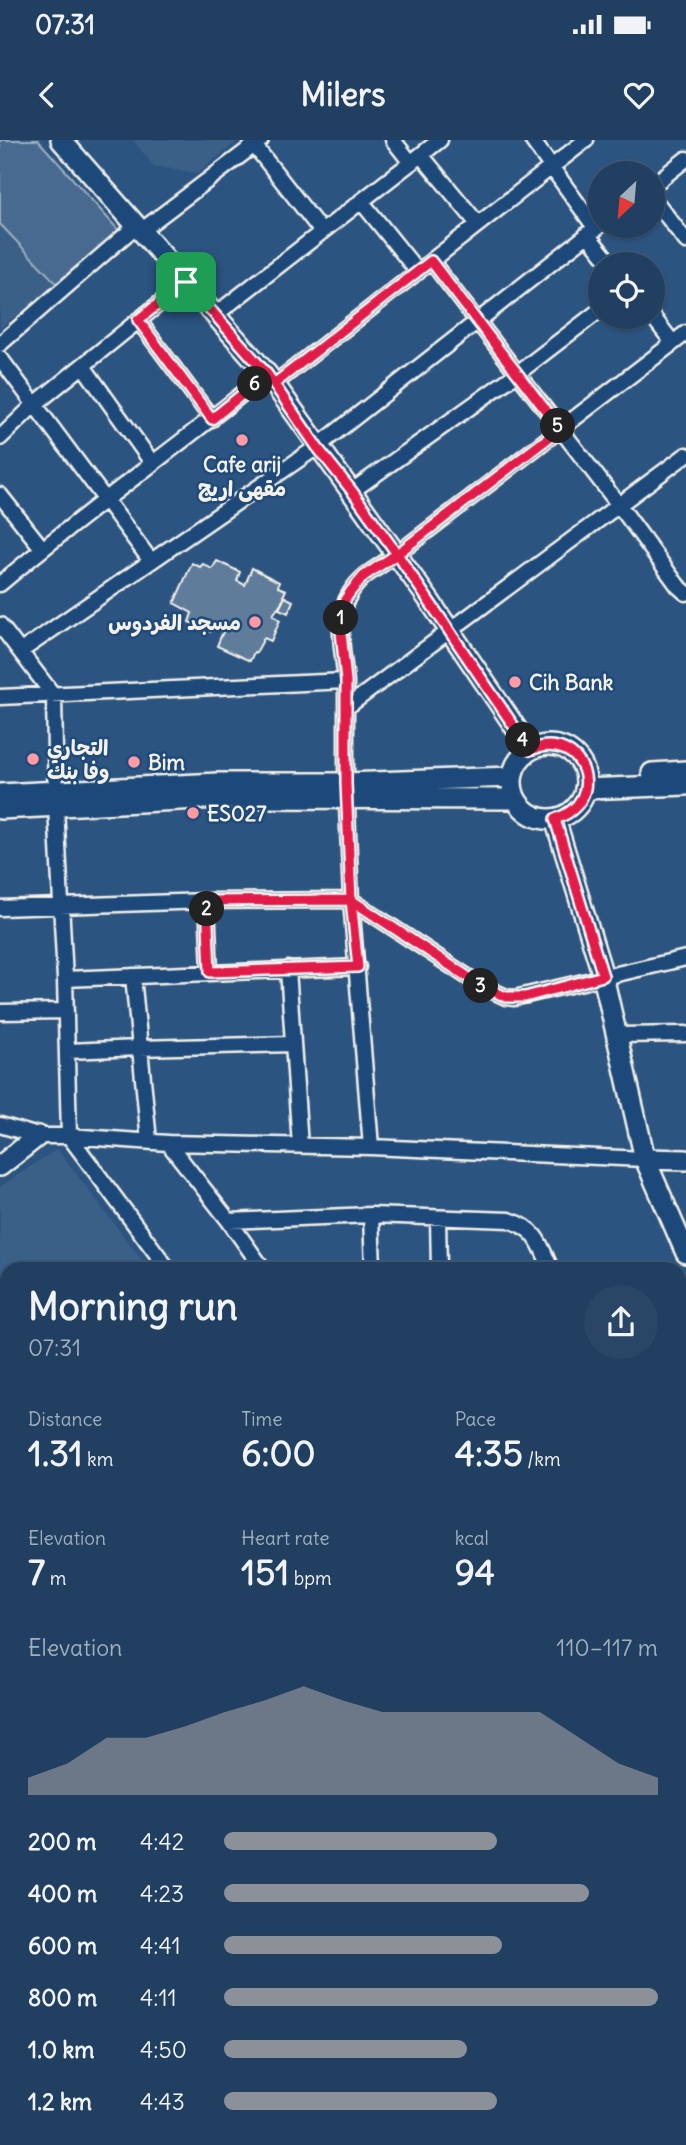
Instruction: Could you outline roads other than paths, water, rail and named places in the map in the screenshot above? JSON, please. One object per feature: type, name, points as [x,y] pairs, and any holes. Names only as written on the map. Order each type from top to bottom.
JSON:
[{"type":"street","points":[[61,140],[271,379],[451,631],[530,750]]},
{"type":"street","points":[[393,140],[416,159],[478,224]]},
{"type":"street","points":[[215,316],[440,140]]},
{"type":"street","points":[[532,140],[588,219]]},
{"type":"street","points":[[0,584],[42,548],[212,419],[418,272],[586,140]]},
{"type":"street","points":[[0,344],[139,228],[258,143],[322,232]]},
{"type":"street","points":[[665,176],[686,159]]},
{"type":"street","points":[[362,201],[418,272]]},
{"type":"street","points":[[665,214],[686,241]]},
{"type":"street","points":[[20,651],[317,447],[588,235]]},
{"type":"street","points":[[431,261],[683,586]]},
{"type":"street","points":[[0,438],[34,405],[186,282]]},
{"type":"street","points":[[352,491],[518,373],[588,319]]},
{"type":"street","points":[[138,320],[212,419]]},
{"type":"street","points":[[663,329],[674,343]]},
{"type":"street","points":[[371,1147],[351,900],[347,706],[340,622],[345,600],[364,576],[397,554],[686,333]]},
{"type":"street","points":[[0,358],[151,561]]},
{"type":"street","points":[[83,366],[153,464]]},
{"type":"street","points":[[347,706],[686,455]]},
{"type":"street","points":[[0,495],[42,548]]},
{"type":"street","points":[[0,625],[54,696],[55,799],[62,906],[69,1136],[163,1262]]},
{"type":"street","points":[[0,697],[346,681]]},
{"type":"street","points":[[541,745],[565,748],[582,766],[586,783],[582,800],[566,815],[543,819],[523,809],[516,799],[512,788],[515,766],[530,750],[541,745]]},
{"type":"street","points":[[586,783],[686,771]]},
{"type":"street","points":[[347,791],[512,777]]},
{"type":"street","points":[[0,809],[55,799],[218,783],[516,799]]},
{"type":"street","points":[[586,783],[686,785]]},
{"type":"street","points":[[0,794],[55,799]]},
{"type":"street","points":[[555,819],[603,976],[645,1159],[686,1254]]},
{"type":"street","points":[[0,908],[207,901],[351,900],[480,985],[506,997],[525,997],[686,958]]},
{"type":"street","points":[[207,901],[210,972]]},
{"type":"street","points":[[65,979],[358,967]]},
{"type":"street","points":[[288,969],[300,1146]]},
{"type":"street","points":[[133,976],[149,1141]]},
{"type":"street","points":[[0,1012],[66,1011]]},
{"type":"street","points":[[618,1035],[686,1034]]},
{"type":"street","points":[[68,1051],[292,1044]]},
{"type":"street","points":[[0,1125],[38,1136],[167,1143],[371,1147],[686,1160]]},
{"type":"street","points":[[2,1164],[38,1136]]},
{"type":"street","points":[[167,1143],[259,1262]]},
{"type":"street","points":[[229,1221],[371,1215],[509,1220],[521,1224],[537,1238],[547,1262]]},
{"type":"street","points":[[371,1215],[373,1262]]},
{"type":"street","points":[[438,1218],[439,1262]]},
{"type":"place","name":"Cafe arij مقهى اريج","points":[[242,440]]},
{"type":"place","name":"مسجد الفردوس","points":[[255,622]]},
{"type":"place","name":"Cih Bank","points":[[515,682]]},
{"type":"place","name":"التجاري وفا بنك","points":[[33,759]]},
{"type":"place","name":"Bim","points":[[134,762]]},
{"type":"place","name":"ES027","points":[[193,813]]}]
